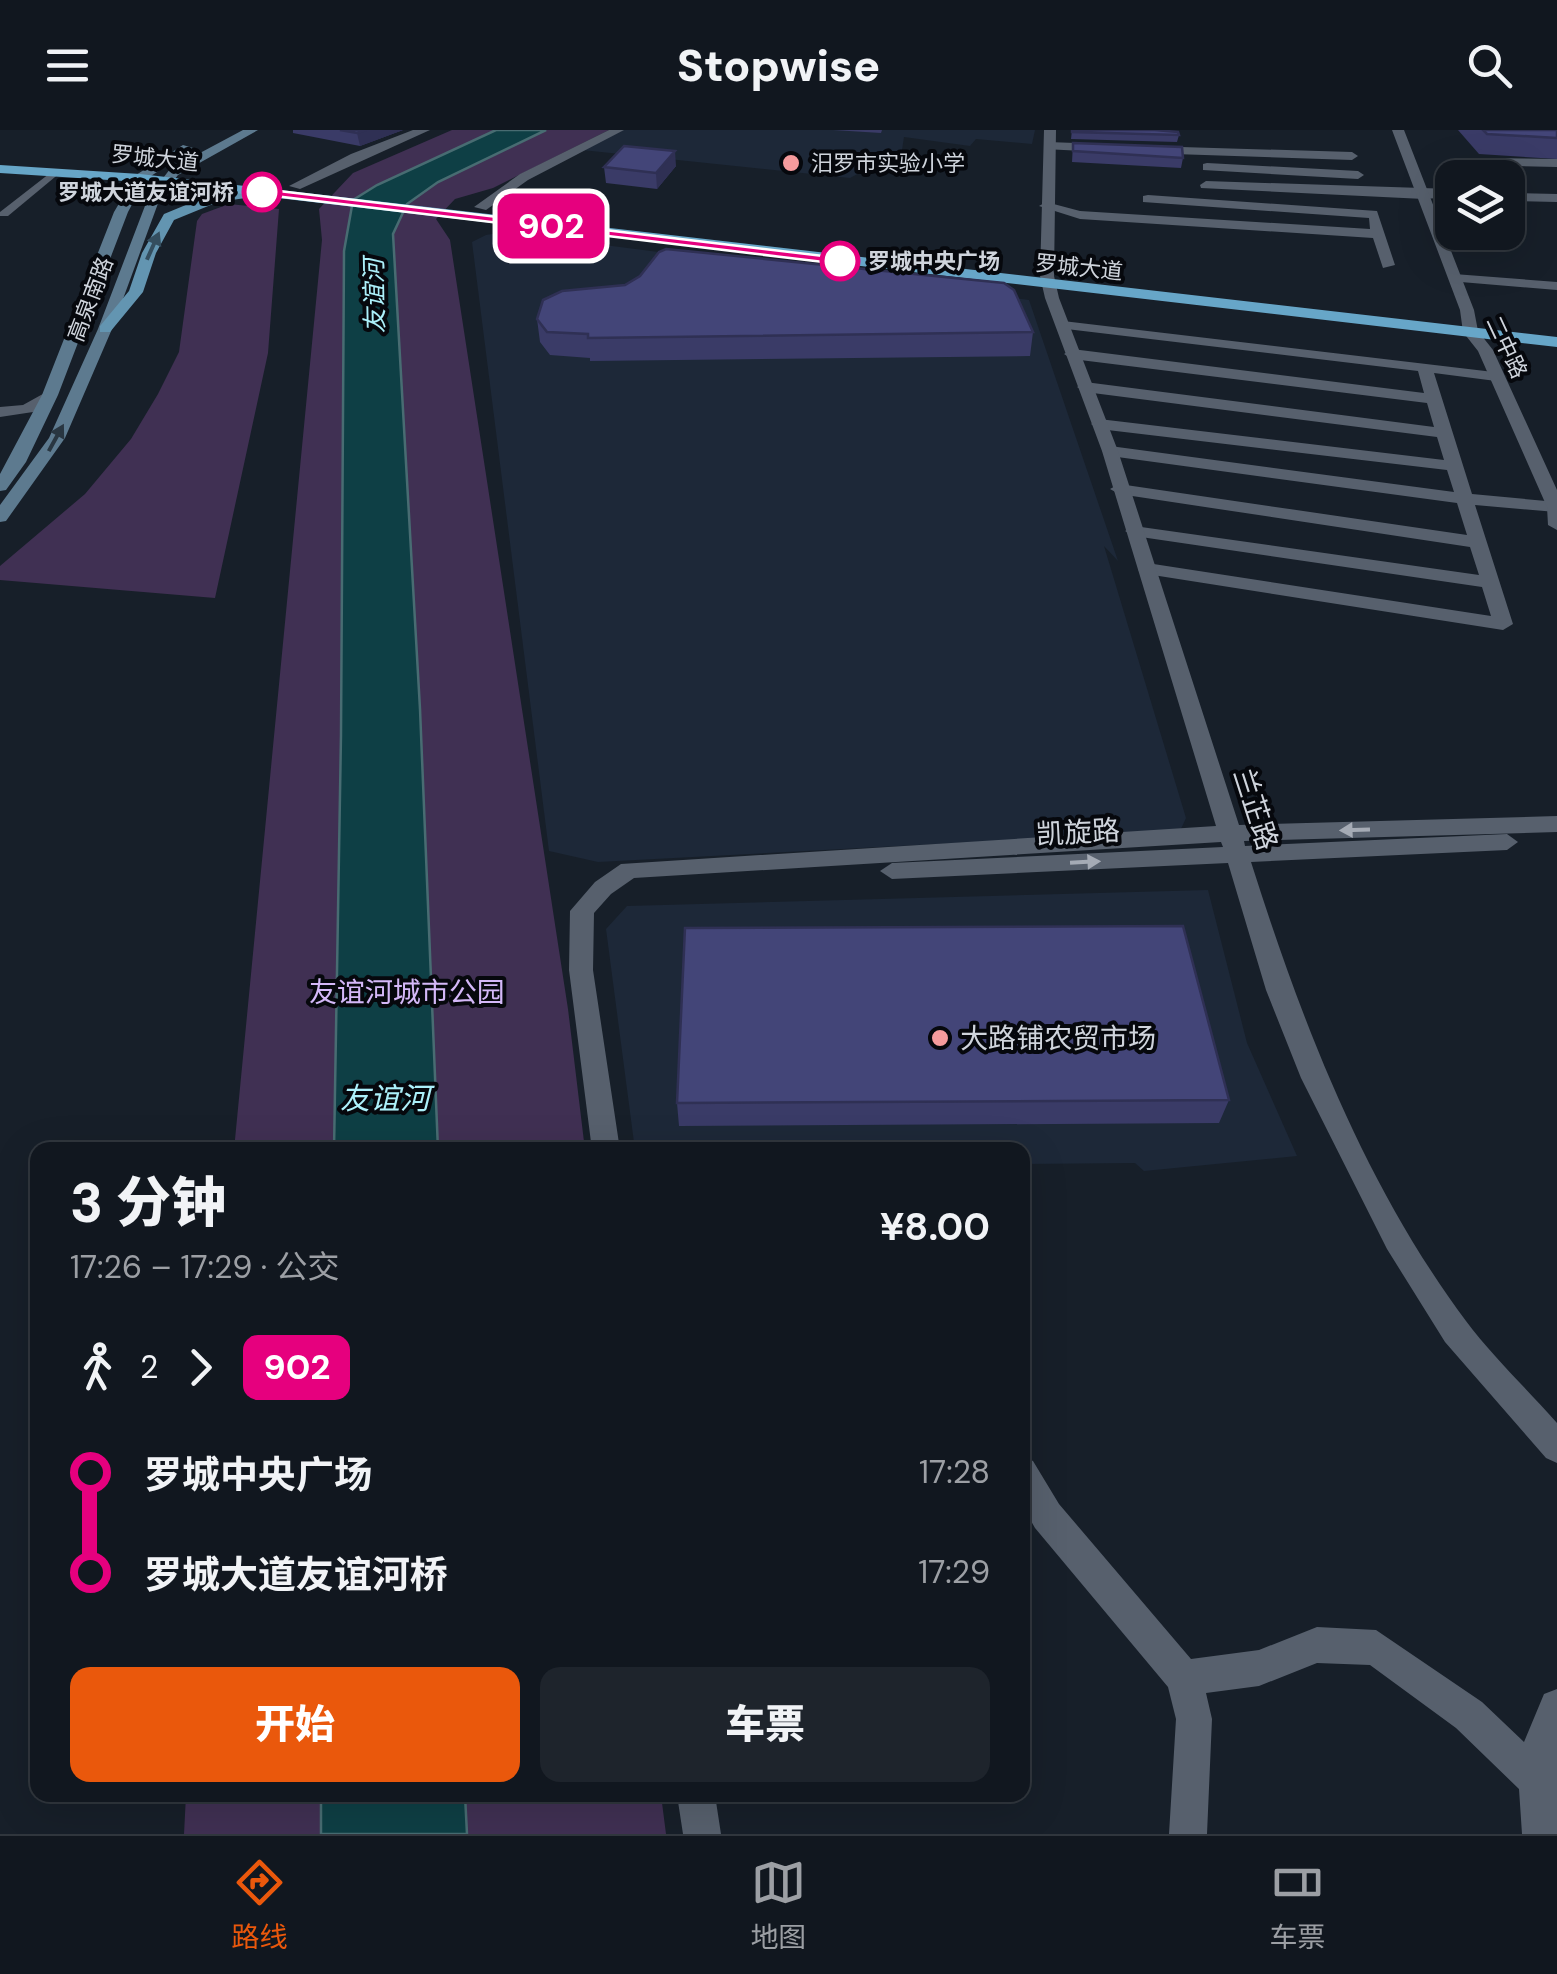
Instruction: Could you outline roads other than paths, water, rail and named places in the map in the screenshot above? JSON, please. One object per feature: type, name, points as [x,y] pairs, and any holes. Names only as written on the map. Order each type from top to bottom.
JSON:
[{"type":"highway","name":"罗城大道","points":[[0,160],[170,177],[262,192],[476,210],[1049,281],[1470,327],[1557,342]]},
{"type":"highway","name":"罗城大道","points":[[0,169],[145,174]]},
{"type":"highway","name":"罗城大道","points":[[170,177],[295,186],[337,196]]},
{"type":"highway","name":"罗城大道","points":[[1470,327],[1557,330]]},
{"type":"main road","points":[[145,174],[222,130]]},
{"type":"main road","points":[[170,177],[252,130]]},
{"type":"main road","name":"高泉南路","points":[[0,486],[18,462],[50,395],[109,238],[145,174]]},
{"type":"main road","name":"高泉南路","points":[[0,517],[57,438],[106,329],[138,235],[170,177]]},
{"type":"main road","points":[[106,329],[136,292],[149,254],[169,216],[215,198],[262,192]]},
{"type":"street","points":[[295,186],[354,156],[424,130]]},
{"type":"street","points":[[476,210],[524,177],[618,130]]},
{"type":"street","name":"二中路","points":[[1398,130],[1470,327],[1485,350],[1556,506],[1557,524]]},
{"type":"street","points":[[1176,133],[1202,167],[1210,204]]},
{"type":"street","points":[[1049,138],[1352,156]]},
{"type":"street","name":"兰芷路","points":[[1049,138],[1046,206],[1052,298],[1110,451],[1279,990],[1314,1078],[1397,1240],[1456,1332],[1557,1448]]},
{"type":"street","points":[[1346,140],[1388,265]]},
{"type":"street","points":[[1525,162],[1557,162]]},
{"type":"street","points":[[1202,167],[1358,175]]},
{"type":"street","points":[[1206,185],[1365,194],[1435,193]]},
{"type":"street","points":[[1525,187],[1536,199]]},
{"type":"street","points":[[1525,198],[1557,198]]},
{"type":"street","points":[[1148,199],[1372,214]]},
{"type":"street","points":[[1046,206],[1080,215],[1378,234]]},
{"type":"street","points":[[1454,278],[1557,286]]},
{"type":"street","points":[[1063,325],[1496,376]]},
{"type":"street","points":[[1072,354],[1433,399]]},
{"type":"street","points":[[1147,569],[1504,624],[1475,542],[1425,370]]},
{"type":"street","points":[[1085,386],[1444,433]]},
{"type":"street","points":[[0,412],[27,410],[50,395]]},
{"type":"street","points":[[1099,424],[1454,466]]},
{"type":"street","points":[[1110,451],[1462,498],[1556,506]]},
{"type":"street","points":[[1119,488],[1475,542]]},
{"type":"street","points":[[1134,531],[1489,582]]},
{"type":"street","points":[[1236,844],[1557,824]]},
{"type":"street","name":"凯旋路","points":[[605,1142],[581,970],[582,911],[603,888],[1236,844],[1557,840]]},
{"type":"street","points":[[1030,1487],[1046,1516],[1184,1678],[1194,1719],[1188,1834]]},
{"type":"street","points":[[1184,1678],[1259,1668],[1317,1645],[1376,1648],[1470,1715],[1534,1779]]},
{"type":"street","points":[[1541,1834],[1534,1779],[1550,1718],[1557,1707]]},
{"type":"street","points":[[697,1802],[702,1834]]},
{"type":"lane","points":[[0,214],[57,172]]},
{"type":"lane","points":[[0,200],[20,200]]},
{"type":"water","name":"友谊河","points":[[496,130],[546,130],[438,182],[407,204],[393,234],[420,709],[438,1142],[334,1142],[344,251],[353,200]]},
{"type":"water","points":[[321,1802],[465,1802],[467,1834],[321,1834]]},
{"type":"place","name":"汨罗市实验小学","points":[[791,163]]},
{"type":"place","name":"罗城大道友谊河桥","points":[[262,192]]},
{"type":"place","name":"罗城中央广场","points":[[840,261]]},
{"type":"place","name":"大路铺农贸市场","points":[[940,1038]]},
{"type":"park label","name":"友谊河城市公园","points":[[407,992]]}]
